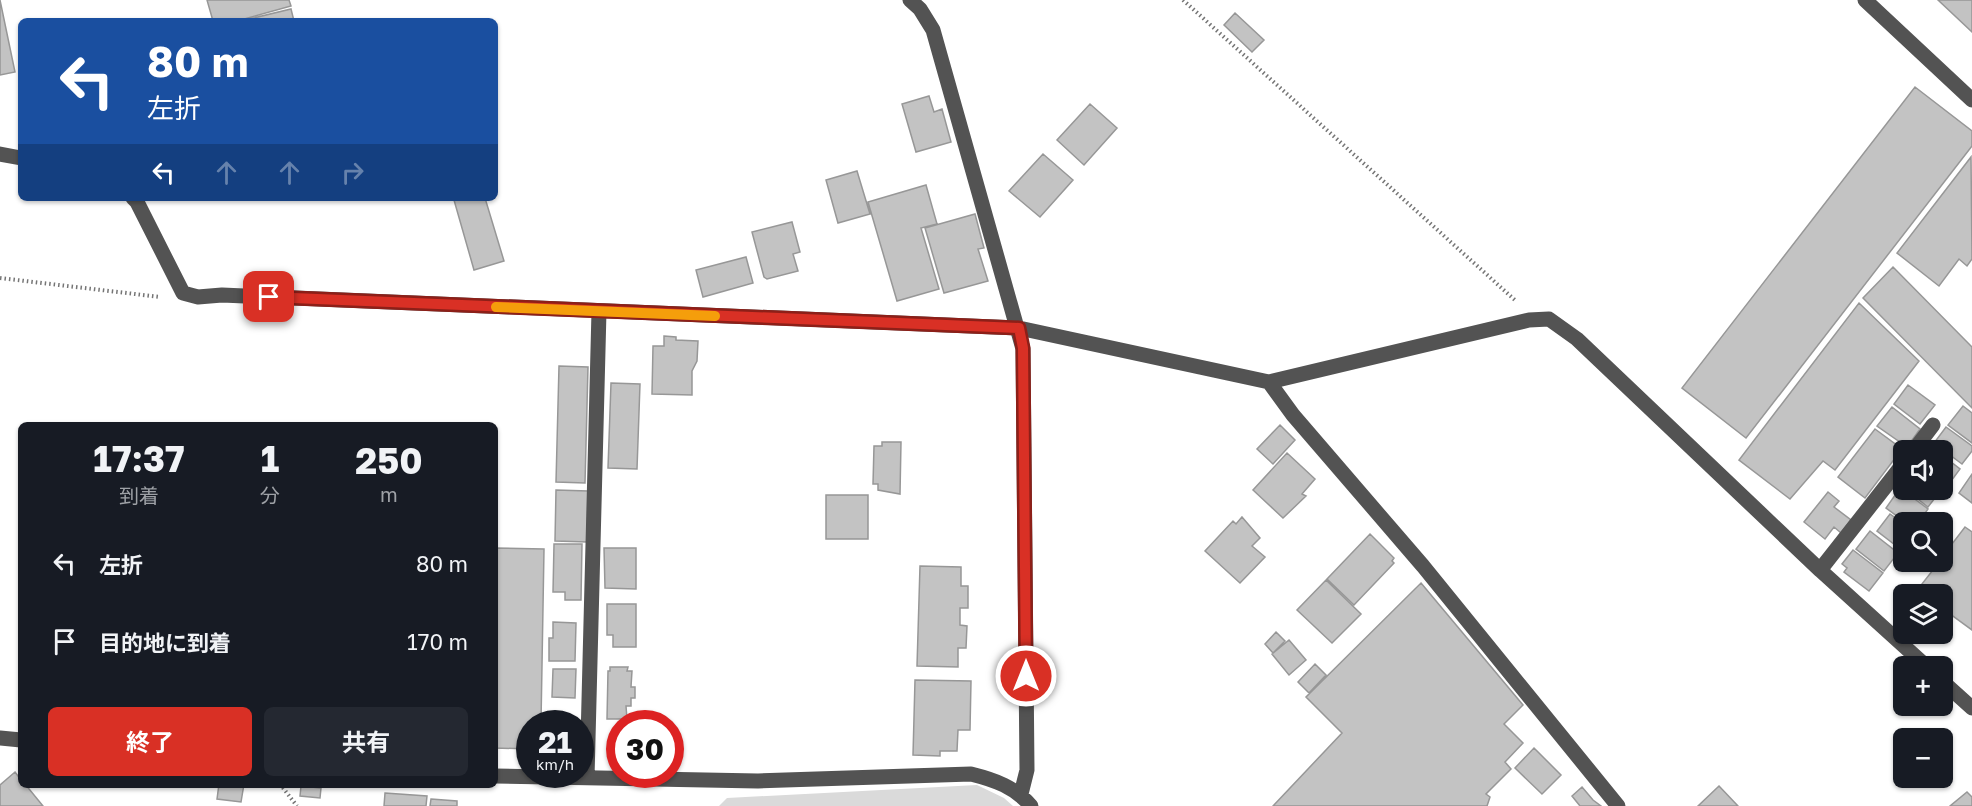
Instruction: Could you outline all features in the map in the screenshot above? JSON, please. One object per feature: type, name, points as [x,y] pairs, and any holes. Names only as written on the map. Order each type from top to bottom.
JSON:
[{"type":"street","points":[[910,0],[929,20],[933,30],[1023,348],[1026,800]]},
{"type":"street","points":[[1865,0],[1972,100]]},
{"type":"street","points":[[0,154],[18,157]]},
{"type":"street","points":[[136,201],[183,293],[198,297],[1019,328],[1269,382],[1529,320],[1550,320],[1577,339],[1820,570],[1915,656]]},
{"type":"street","points":[[589,710],[599,311]]},
{"type":"street","points":[[1269,382],[1293,415],[1430,575],[1618,806]]},
{"type":"street","points":[[1922,440],[1933,425]]},
{"type":"street","points":[[1820,570],[1893,477]]},
{"type":"street","points":[[1953,691],[1972,708]]},
{"type":"street","points":[[0,738],[18,740]]},
{"type":"street","points":[[594,778],[758,781],[971,774],[997,781],[1026,800]]},
{"type":"street","points":[[498,776],[516,776]]},
{"type":"path","points":[[1183,0],[1519,304],[1529,320]]},
{"type":"path","points":[[0,278],[166,298],[183,293]]},
{"type":"path","points":[[283,788],[297,806]]},
{"type":"shaded area","points":[[977,785],[1004,798],[1013,806],[719,806],[727,798]]},
{"type":"building","points":[[0,0],[15,72],[0,75]]},
{"type":"building","points":[[207,0],[289,0],[291,6],[248,18],[212,18]]},
{"type":"building","points":[[1938,0],[1972,0],[1972,32]]},
{"type":"building","points":[[291,9],[293,18],[254,18]]},
{"type":"building","points":[[1235,13],[1264,40],[1252,52],[1224,25]]},
{"type":"building","points":[[1915,87],[1972,131],[1972,146],[1746,438],[1682,388]]},
{"type":"building","points":[[929,96],[934,112],[942,109],[951,142],[916,152],[902,104]]},
{"type":"building","points":[[1090,104],[1117,128],[1084,165],[1057,140]]},
{"type":"building","points":[[1043,154],[1073,180],[1040,217],[1009,191]]},
{"type":"building","points":[[1971,157],[1972,259],[1967,266],[1959,259],[1939,286],[1897,253]]},
{"type":"building","points":[[857,171],[870,214],[838,223],[826,180]]},
{"type":"building","points":[[926,185],[937,224],[921,228],[939,289],[897,301],[868,202]]},
{"type":"building","points":[[454,201],[486,201],[504,261],[474,270]]},
{"type":"building","points":[[975,214],[984,248],[978,249],[988,281],[944,293],[925,228]]},
{"type":"building","points":[[792,222],[800,252],[793,254],[798,271],[767,279],[764,277],[752,232]]},
{"type":"building","points":[[746,257],[753,283],[703,297],[696,270]]},
{"type":"building","points":[[1893,267],[1972,347],[1972,408],[1863,298]]},
{"type":"building","points":[[1859,303],[1919,361],[1835,470],[1823,461],[1790,499],[1739,460]]},
{"type":"building","points":[[664,336],[676,337],[676,340],[698,341],[697,361],[692,371],[692,395],[652,394],[653,346],[664,346]]},
{"type":"building","points":[[559,366],[588,367],[585,483],[556,482]]},
{"type":"building","points":[[611,383],[640,384],[637,469],[608,468]]},
{"type":"building","points":[[1908,385],[1935,405],[1920,424],[1894,404]]},
{"type":"building","points":[[1963,406],[1972,413],[1972,443],[1948,425]]},
{"type":"building","points":[[1892,407],[1920,429],[1912,440],[1897,440],[1877,426]]},
{"type":"building","points":[[1280,425],[1295,440],[1273,464],[1257,449]]},
{"type":"building","points":[[1946,427],[1972,446],[1972,451],[1962,464],[1953,457],[1953,440],[1936,440]]},
{"type":"building","points":[[1875,429],[1893,442],[1893,461],[1865,498],[1838,477]]},
{"type":"building","points":[[882,442],[901,442],[900,494],[878,490],[878,484],[873,484],[874,446],[882,446]]},
{"type":"building","points":[[1287,453],[1315,479],[1302,494],[1306,496],[1283,518],[1253,490]]},
{"type":"building","points":[[1953,464],[1960,469],[1953,478]]},
{"type":"building","points":[[1972,474],[1972,503],[1959,493]]},
{"type":"building","points":[[556,490],[588,491],[587,542],[555,541]]},
{"type":"building","points":[[1828,492],[1839,501],[1834,507],[1851,520],[1841,533],[1834,527],[1825,539],[1804,522]]},
{"type":"building","points":[[826,495],[868,495],[868,539],[826,539]]},
{"type":"building","points":[[1893,498],[1893,500],[1916,500],[1928,509],[1926,512],[1893,513],[1886,508]]},
{"type":"building","points":[[1919,500],[1933,500],[1928,507]]},
{"type":"building","points":[[1890,514],[1893,516],[1893,543],[1877,531]]},
{"type":"building","points":[[1242,517],[1260,538],[1252,546],[1265,557],[1240,583],[1205,551],[1233,521],[1236,524]]},
{"type":"building","points":[[1965,527],[1972,532],[1972,630],[1953,616],[1953,584],[1922,584],[1931,572],[1953,572],[1953,543]]},
{"type":"building","points":[[1870,531],[1893,549],[1893,559],[1884,571],[1856,549]]},
{"type":"building","points":[[1370,534],[1394,558],[1392,561],[1394,563],[1354,605],[1327,579]]},
{"type":"building","points":[[554,544],[582,544],[581,600],[565,600],[565,592],[553,592]]},
{"type":"building","points":[[498,548],[544,549],[541,710],[516,710],[516,749],[498,748]]},
{"type":"building","points":[[604,548],[636,548],[636,589],[605,588]]},
{"type":"building","points":[[1853,550],[1883,573],[1869,591],[1844,572],[1847,568],[1842,564]]},
{"type":"building","points":[[920,566],[961,567],[961,586],[968,586],[968,608],[960,608],[960,625],[967,626],[966,648],[958,648],[958,667],[917,666]]},
{"type":"building","points":[[1326,580],[1361,614],[1332,643],[1297,610]]},
{"type":"building","points":[[1421,583],[1523,705],[1504,724],[1523,743],[1505,762],[1511,769],[1486,794],[1490,797],[1487,806],[1273,806],[1342,733],[1306,697]]},
{"type":"building","points":[[607,604],[636,604],[636,647],[613,647],[613,635],[607,635]]},
{"type":"building","points":[[553,622],[576,623],[575,661],[549,661],[549,638],[553,638]]},
{"type":"building","points":[[1276,632],[1285,641],[1273,653],[1265,644]]},
{"type":"building","points":[[1289,640],[1306,660],[1289,675],[1272,654]]},
{"type":"building","points":[[1315,664],[1326,675],[1309,693],[1298,682]]},
{"type":"building","points":[[610,667],[628,667],[627,671],[632,671],[631,687],[635,687],[635,698],[631,698],[631,706],[626,706],[626,710],[607,710],[608,671]]},
{"type":"building","points":[[553,669],[576,669],[575,698],[552,697]]},
{"type":"building","points":[[915,680],[971,681],[970,730],[958,730],[957,751],[940,751],[940,756],[913,755]]},
{"type":"building","points":[[1534,748],[1561,775],[1542,794],[1515,768]]},
{"type":"building","points":[[15,772],[18,776],[18,788],[28,788],[43,806],[0,806],[0,785]]},
{"type":"building","points":[[1719,786],[1738,806],[1698,806]]},
{"type":"building","points":[[1582,787],[1601,806],[1580,806],[1572,796]]},
{"type":"building","points":[[218,788],[243,788],[241,802],[217,799]]},
{"type":"building","points":[[301,788],[321,788],[320,798],[300,796]]},
{"type":"building","points":[[1967,792],[1972,797],[1972,806],[1950,806]]},
{"type":"building","points":[[385,793],[427,796],[426,806],[384,806]]},
{"type":"building","points":[[431,799],[457,801],[457,806],[430,806]]},
{"type":"slow traffic","points":[[496,307],[715,316]]},
{"type":"route","points":[[269,297],[1019,328],[1023,348],[1026,676]]}]
